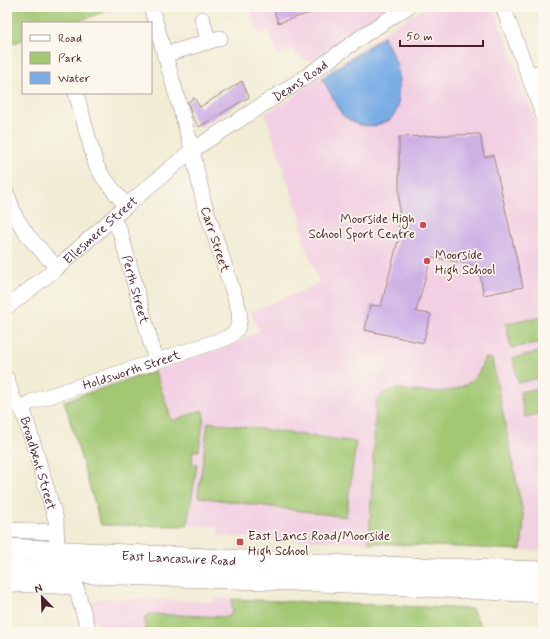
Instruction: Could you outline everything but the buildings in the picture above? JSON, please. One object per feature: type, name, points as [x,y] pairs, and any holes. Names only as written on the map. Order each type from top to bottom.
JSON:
[{"type":"highway","name":"East Lancashire Road","points":[[7,549],[56,542],[346,566],[543,572]]},
{"type":"highway","name":"East Lancashire Road","points":[[7,570],[74,580],[354,582],[543,592]]},
{"type":"street","name":"Deans Road","points":[[196,147],[307,76],[367,33],[407,7]]},
{"type":"street","points":[[503,7],[543,114]]},
{"type":"street","name":"Carr Street","points":[[152,10],[164,55],[196,147],[204,203],[239,310],[239,327]]},
{"type":"street","points":[[164,55],[214,40],[202,19]]},
{"type":"street","points":[[529,76],[543,71]]},
{"type":"street","points":[[76,94],[96,165],[103,177],[126,206]]},
{"type":"street","name":"Ellesmere Street","points":[[7,307],[57,268],[126,206],[196,147]]},
{"type":"street","points":[[7,194],[19,223],[28,236],[57,268]]},
{"type":"street","name":"Perth Street","points":[[112,219],[120,231],[156,361]]},
{"type":"street","name":"Holdsworth Street","points":[[20,408],[31,402],[224,339],[235,333],[239,327]]},
{"type":"street","name":"Broadbent Street","points":[[7,379],[13,399],[24,413],[56,520],[56,542]]},
{"type":"street","points":[[7,530],[56,542]]},
{"type":"street","points":[[7,584],[74,580],[89,632]]},
{"type":"shaded area","points":[[250,7],[390,7],[310,62],[300,58],[294,49],[277,55],[269,31],[258,35]]},
{"type":"shaded area","name":"Moorside High School","points":[[429,7],[494,7],[543,143],[543,551],[218,536],[218,526],[101,525],[64,401],[230,346],[259,331],[250,312],[320,283],[302,239],[300,217],[265,114],[290,99],[388,30],[412,15]]},
{"type":"shaded area","points":[[100,598],[213,602],[216,598],[472,609],[484,632],[98,632],[91,606],[93,602]]},
{"type":"green space","points":[[7,7],[118,7],[75,22],[22,22],[22,40],[7,45]]},
{"type":"green space","points":[[543,316],[543,342],[511,348],[506,323]]},
{"type":"green space","points":[[543,351],[543,377],[518,383],[513,358]]},
{"type":"green space","points":[[485,358],[492,359],[524,519],[521,550],[369,543],[376,401],[383,394],[389,391],[400,389],[423,392],[439,392],[463,386],[477,375]]},
{"type":"green space","points":[[155,371],[172,421],[202,410],[204,416],[199,451],[193,451],[192,464],[197,465],[187,526],[101,525],[64,401]]},
{"type":"green space","points":[[543,387],[543,413],[525,417],[520,392]]},
{"type":"green space","points":[[208,422],[356,442],[346,517],[198,497]]},
{"type":"green space","points":[[232,599],[472,609],[484,632],[145,632],[145,617],[149,614],[228,617],[232,612]]},
{"type":"water","points":[[384,36],[396,63],[399,76],[398,109],[390,120],[374,126],[359,125],[343,116],[322,78]]},
{"type":"place","name":"Moorside High School Sport Centre","points":[[423,225]]},
{"type":"place","name":"Moorside High School","points":[[427,261]]},
{"type":"place","name":"East Lancs Road/Moorside High School","points":[[240,542]]}]
